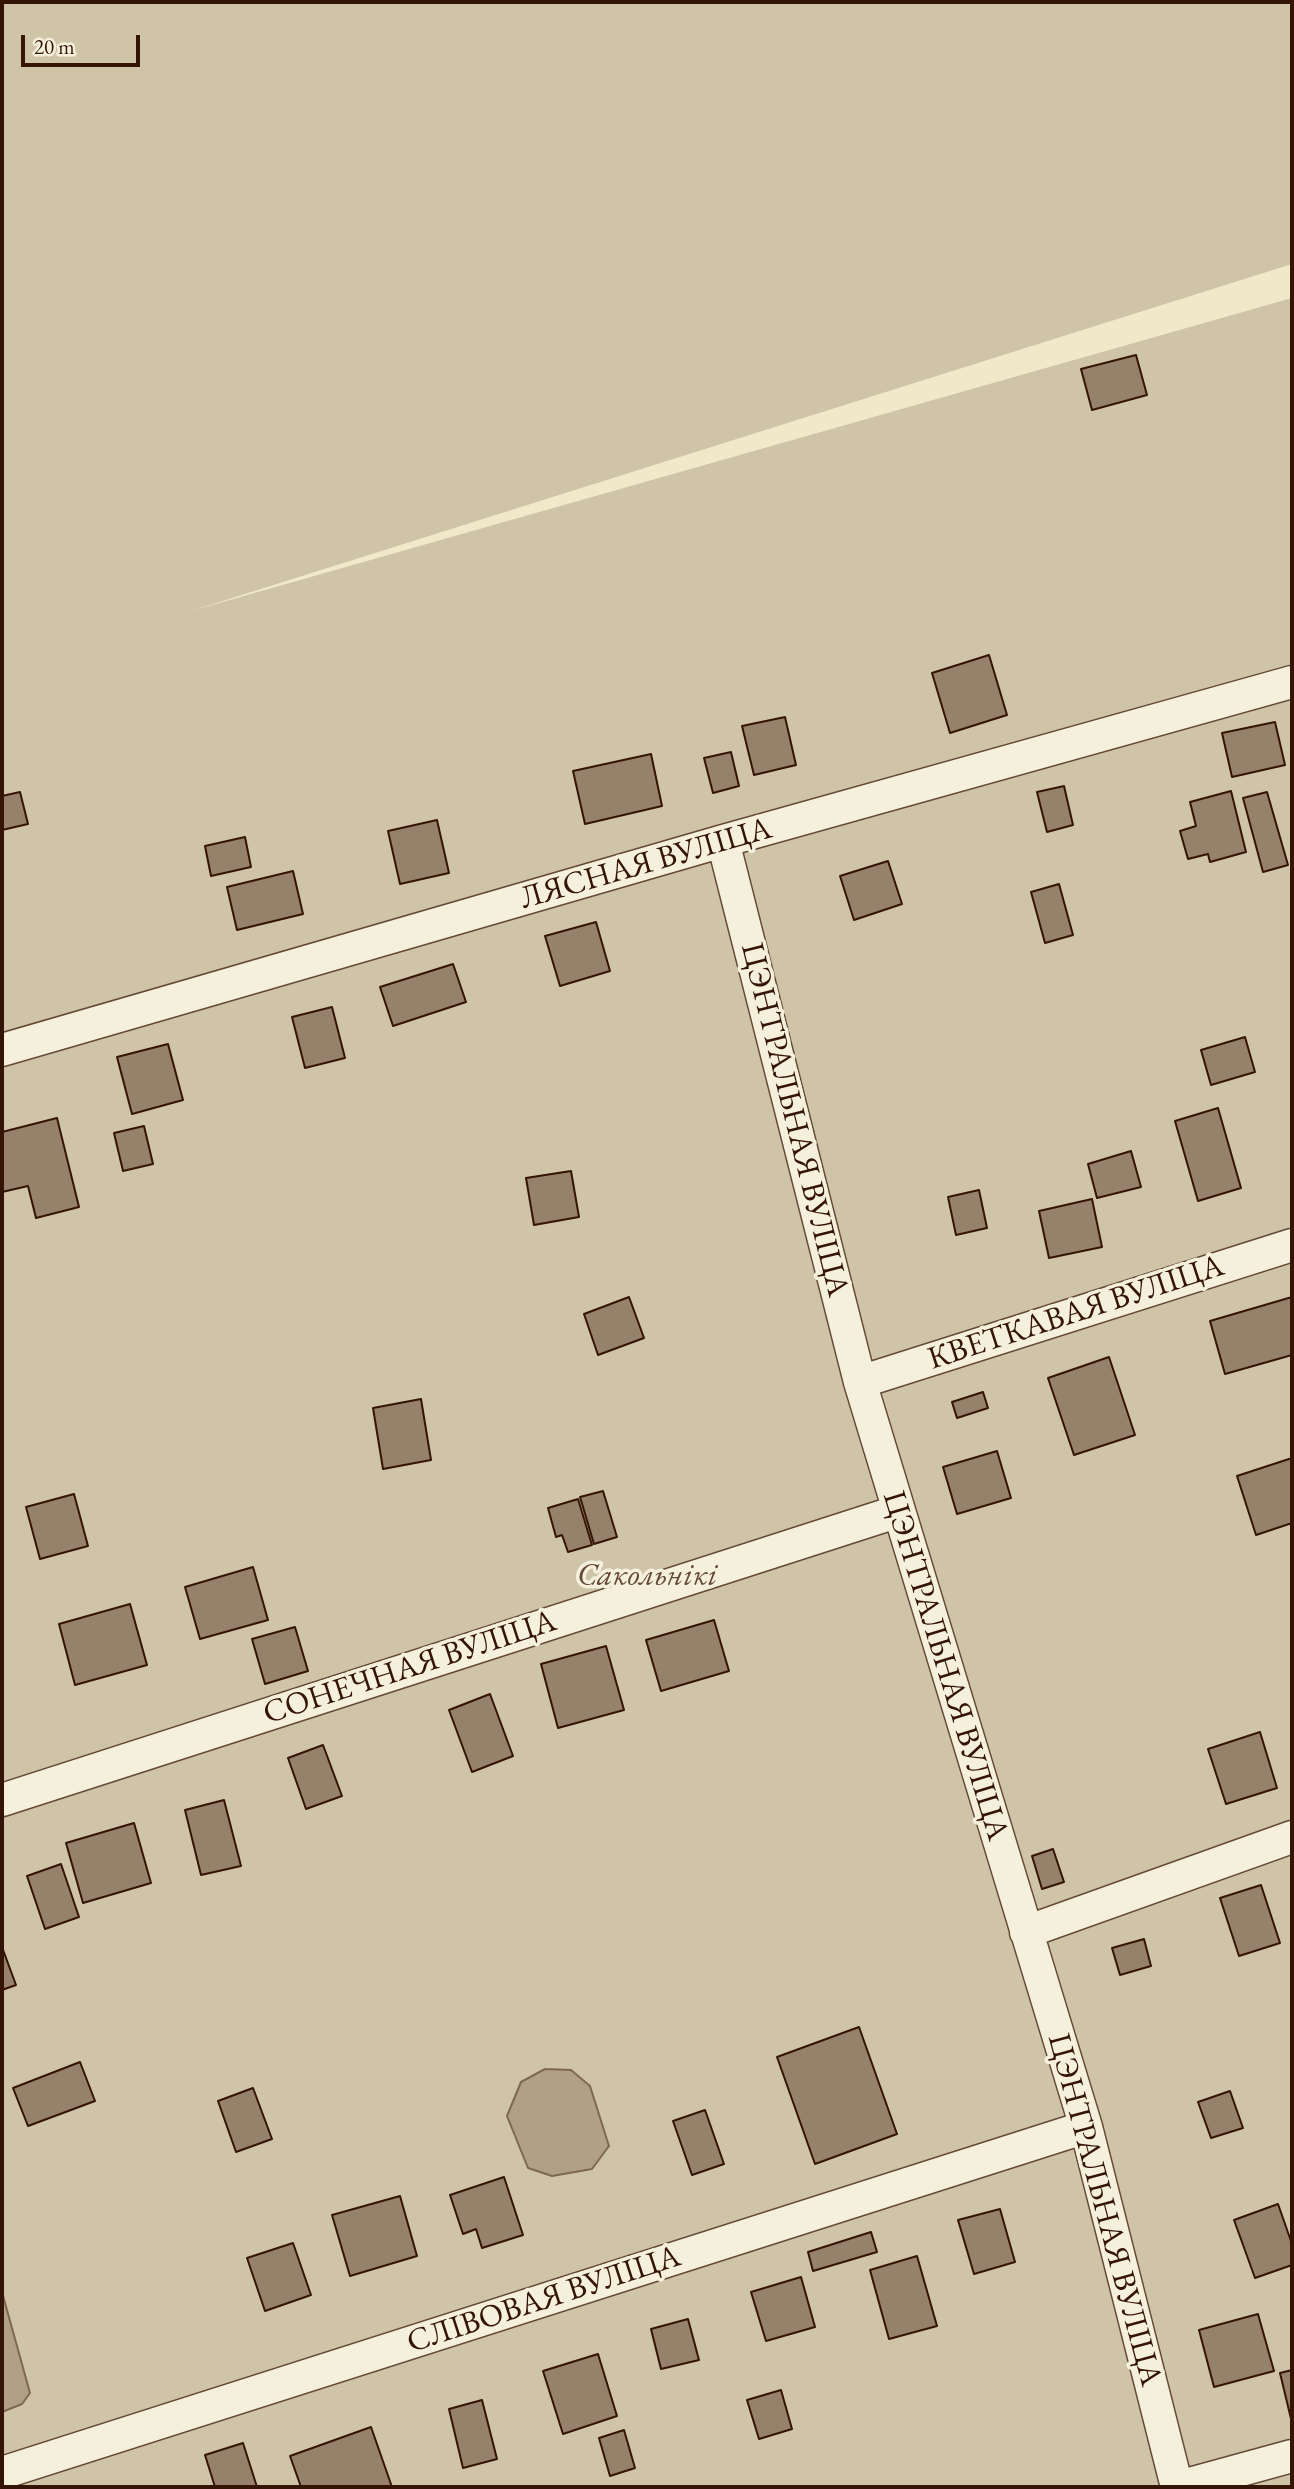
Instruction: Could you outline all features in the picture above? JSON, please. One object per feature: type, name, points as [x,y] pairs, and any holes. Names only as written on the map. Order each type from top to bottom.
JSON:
[{"type":"street","name":"ЛЯСНАЯ ВУЛІЦА","points":[[2,1050],[723,841],[1292,682]]},
{"type":"street","name":"ЦЭНТРАЛЬНАЯ ВУЛІЦА","points":[[723,841],[860,1382],[1086,2127],[1178,2487]]},
{"type":"street","name":"КВЕТКАВАЯ ВУЛІЦА","points":[[860,1382],[1292,1245]]},
{"type":"street","name":"СОНЕЧНАЯ ВУЛІЦА","points":[[2,1800],[899,1511]]},
{"type":"street","points":[[1026,1932],[1292,1837]]},
{"type":"street","name":"СЛІВОВАЯ ВУЛІЦА","points":[[2,2473],[1086,2127]]},
{"type":"street","points":[[1178,2487],[1292,2456]]},
{"type":"green space","name":"Сакольнікі","points":[[2,2],[1292,2],[1292,264],[191,611],[1292,298],[1292,2487],[2,2487]]},
{"type":"shaded area","points":[[545,2069],[571,2070],[590,2086],[609,2146],[592,2169],[552,2176],[528,2168],[507,2116],[521,2082]]},
{"type":"shaded area","points":[[2,2292],[30,2393],[22,2404],[2,2412]]},
{"type":"building","points":[[1136,355],[1147,395],[1092,410],[1081,369]]},
{"type":"building","points":[[989,655],[1007,715],[950,733],[932,673]]},
{"type":"building","points":[[785,717],[796,765],[754,775],[742,726]]},
{"type":"building","points":[[1275,722],[1285,765],[1232,777],[1222,733]]},
{"type":"building","points":[[731,752],[739,786],[713,793],[704,758]]},
{"type":"building","points":[[651,754],[662,806],[585,824],[573,771]]},
{"type":"building","points":[[1064,786],[1073,825],[1047,832],[1037,792]]},
{"type":"building","points":[[1231,791],[1246,852],[1210,862],[1208,854],[1188,859],[1180,831],[1196,826],[1190,802]]},
{"type":"building","points":[[20,792],[28,824],[2,830],[2,796]]},
{"type":"building","points":[[1267,792],[1288,865],[1263,872],[1243,798]]},
{"type":"building","points":[[437,820],[449,873],[400,884],[388,831]]},
{"type":"building","points":[[245,837],[251,867],[211,876],[205,846]]},
{"type":"building","points":[[888,861],[902,904],[854,920],[840,876]]},
{"type":"building","points":[[293,871],[303,914],[237,930],[227,887]]},
{"type":"building","points":[[1059,884],[1073,935],[1045,943],[1031,892]]},
{"type":"building","points":[[596,922],[610,971],[560,986],[545,936]]},
{"type":"building","points":[[453,964],[466,1002],[393,1026],[380,987]]},
{"type":"building","points":[[332,1007],[345,1058],[305,1068],[292,1017]]},
{"type":"building","points":[[1245,1037],[1255,1072],[1211,1085],[1201,1050]]},
{"type":"building","points":[[168,1044],[183,1100],[132,1114],[117,1057]]},
{"type":"building","points":[[1218,1108],[1241,1188],[1198,1201],[1175,1121]]},
{"type":"building","points":[[57,1118],[79,1207],[36,1218],[28,1186],[2,1192],[2,1132]]},
{"type":"building","points":[[144,1126],[153,1164],[123,1171],[114,1133]]},
{"type":"building","points":[[1131,1151],[1141,1187],[1097,1198],[1088,1164]]},
{"type":"building","points":[[571,1171],[579,1217],[534,1225],[526,1178]]},
{"type":"building","points":[[979,1190],[987,1228],[956,1235],[948,1197]]},
{"type":"building","points":[[1092,1199],[1102,1247],[1049,1258],[1039,1211]]},
{"type":"building","points":[[629,1297],[644,1338],[598,1355],[584,1314]]},
{"type":"building","points":[[1292,1297],[1292,1355],[1225,1374],[1210,1321]]},
{"type":"building","points":[[1109,1357],[1135,1435],[1074,1455],[1048,1378]]},
{"type":"building","points":[[983,1392],[988,1408],[957,1418],[952,1402]]},
{"type":"building","points":[[421,1399],[431,1460],[383,1469],[373,1408]]},
{"type":"building","points":[[997,1451],[1011,1498],[957,1514],[943,1467]]},
{"type":"building","points":[[1292,1458],[1292,1523],[1256,1535],[1237,1476]]},
{"type":"building","points":[[603,1491],[617,1537],[594,1544],[580,1497]]},
{"type":"building","points":[[74,1494],[88,1546],[40,1559],[26,1507]]},
{"type":"building","points":[[578,1499],[592,1545],[568,1552],[562,1535],[556,1537],[548,1508]]},
{"type":"building","points":[[253,1567],[268,1620],[200,1639],[185,1587]]},
{"type":"building","points":[[130,1604],[147,1665],[75,1685],[59,1624]]},
{"type":"building","points":[[714,1620],[729,1671],[661,1691],[646,1640]]},
{"type":"building","points":[[295,1627],[308,1671],[265,1684],[252,1639]]},
{"type":"building","points":[[606,1646],[624,1710],[558,1728],[541,1664]]},
{"type":"building","points":[[490,1694],[513,1756],[472,1772],[449,1710]]},
{"type":"building","points":[[1260,1732],[1277,1788],[1226,1804],[1208,1749]]},
{"type":"building","points":[[323,1745],[342,1796],[306,1809],[288,1758]]},
{"type":"building","points":[[224,1800],[241,1866],[201,1875],[185,1810]]},
{"type":"building","points":[[134,1823],[151,1883],[83,1903],[66,1843]]},
{"type":"building","points":[[1053,1849],[1064,1882],[1042,1889],[1032,1856]]},
{"type":"building","points":[[61,1864],[79,1917],[45,1929],[27,1876]]},
{"type":"building","points":[[1261,1885],[1280,1943],[1239,1956],[1220,1898]]},
{"type":"building","points":[[1144,1939],[1151,1966],[1120,1975],[1112,1948]]},
{"type":"building","points":[[2,1947],[16,1985],[2,1990]]},
{"type":"building","points":[[859,2027],[897,2134],[815,2164],[777,2057]]},
{"type":"building","points":[[80,2062],[95,2101],[28,2126],[13,2088]]},
{"type":"building","points":[[253,2088],[272,2139],[236,2152],[218,2101]]},
{"type":"building","points":[[1230,2091],[1243,2128],[1211,2138],[1198,2102]]},
{"type":"building","points":[[705,2110],[724,2164],[692,2175],[673,2121]]},
{"type":"building","points":[[504,2177],[523,2235],[482,2248],[476,2229],[463,2234],[450,2195]]},
{"type":"building","points":[[400,2196],[417,2256],[350,2276],[332,2215]]},
{"type":"building","points":[[1278,2204],[1292,2244],[1292,2265],[1255,2278],[1234,2220]]},
{"type":"building","points":[[1000,2209],[1015,2262],[974,2274],[958,2220]]},
{"type":"building","points":[[871,2232],[877,2252],[813,2271],[808,2252]]},
{"type":"building","points":[[293,2243],[311,2295],[265,2311],[247,2258]]},
{"type":"building","points":[[917,2256],[937,2326],[889,2339],[870,2270]]},
{"type":"building","points":[[801,2277],[815,2327],[766,2341],[751,2292]]},
{"type":"building","points":[[1258,2314],[1274,2371],[1214,2387],[1199,2330]]},
{"type":"building","points":[[688,2319],[699,2360],[661,2369],[651,2329]]},
{"type":"building","points":[[598,2354],[617,2416],[563,2434],[543,2371]]},
{"type":"building","points":[[1292,2370],[1292,2423],[1280,2373]]},
{"type":"building","points":[[781,2390],[792,2429],[759,2439],[747,2400]]},
{"type":"building","points":[[482,2400],[497,2459],[463,2468],[449,2409]]},
{"type":"building","points":[[371,2427],[392,2487],[301,2487],[290,2456]]},
{"type":"building","points":[[624,2430],[635,2468],[610,2476],[599,2438]]},
{"type":"building","points":[[243,2443],[257,2487],[215,2487],[205,2455]]}]
